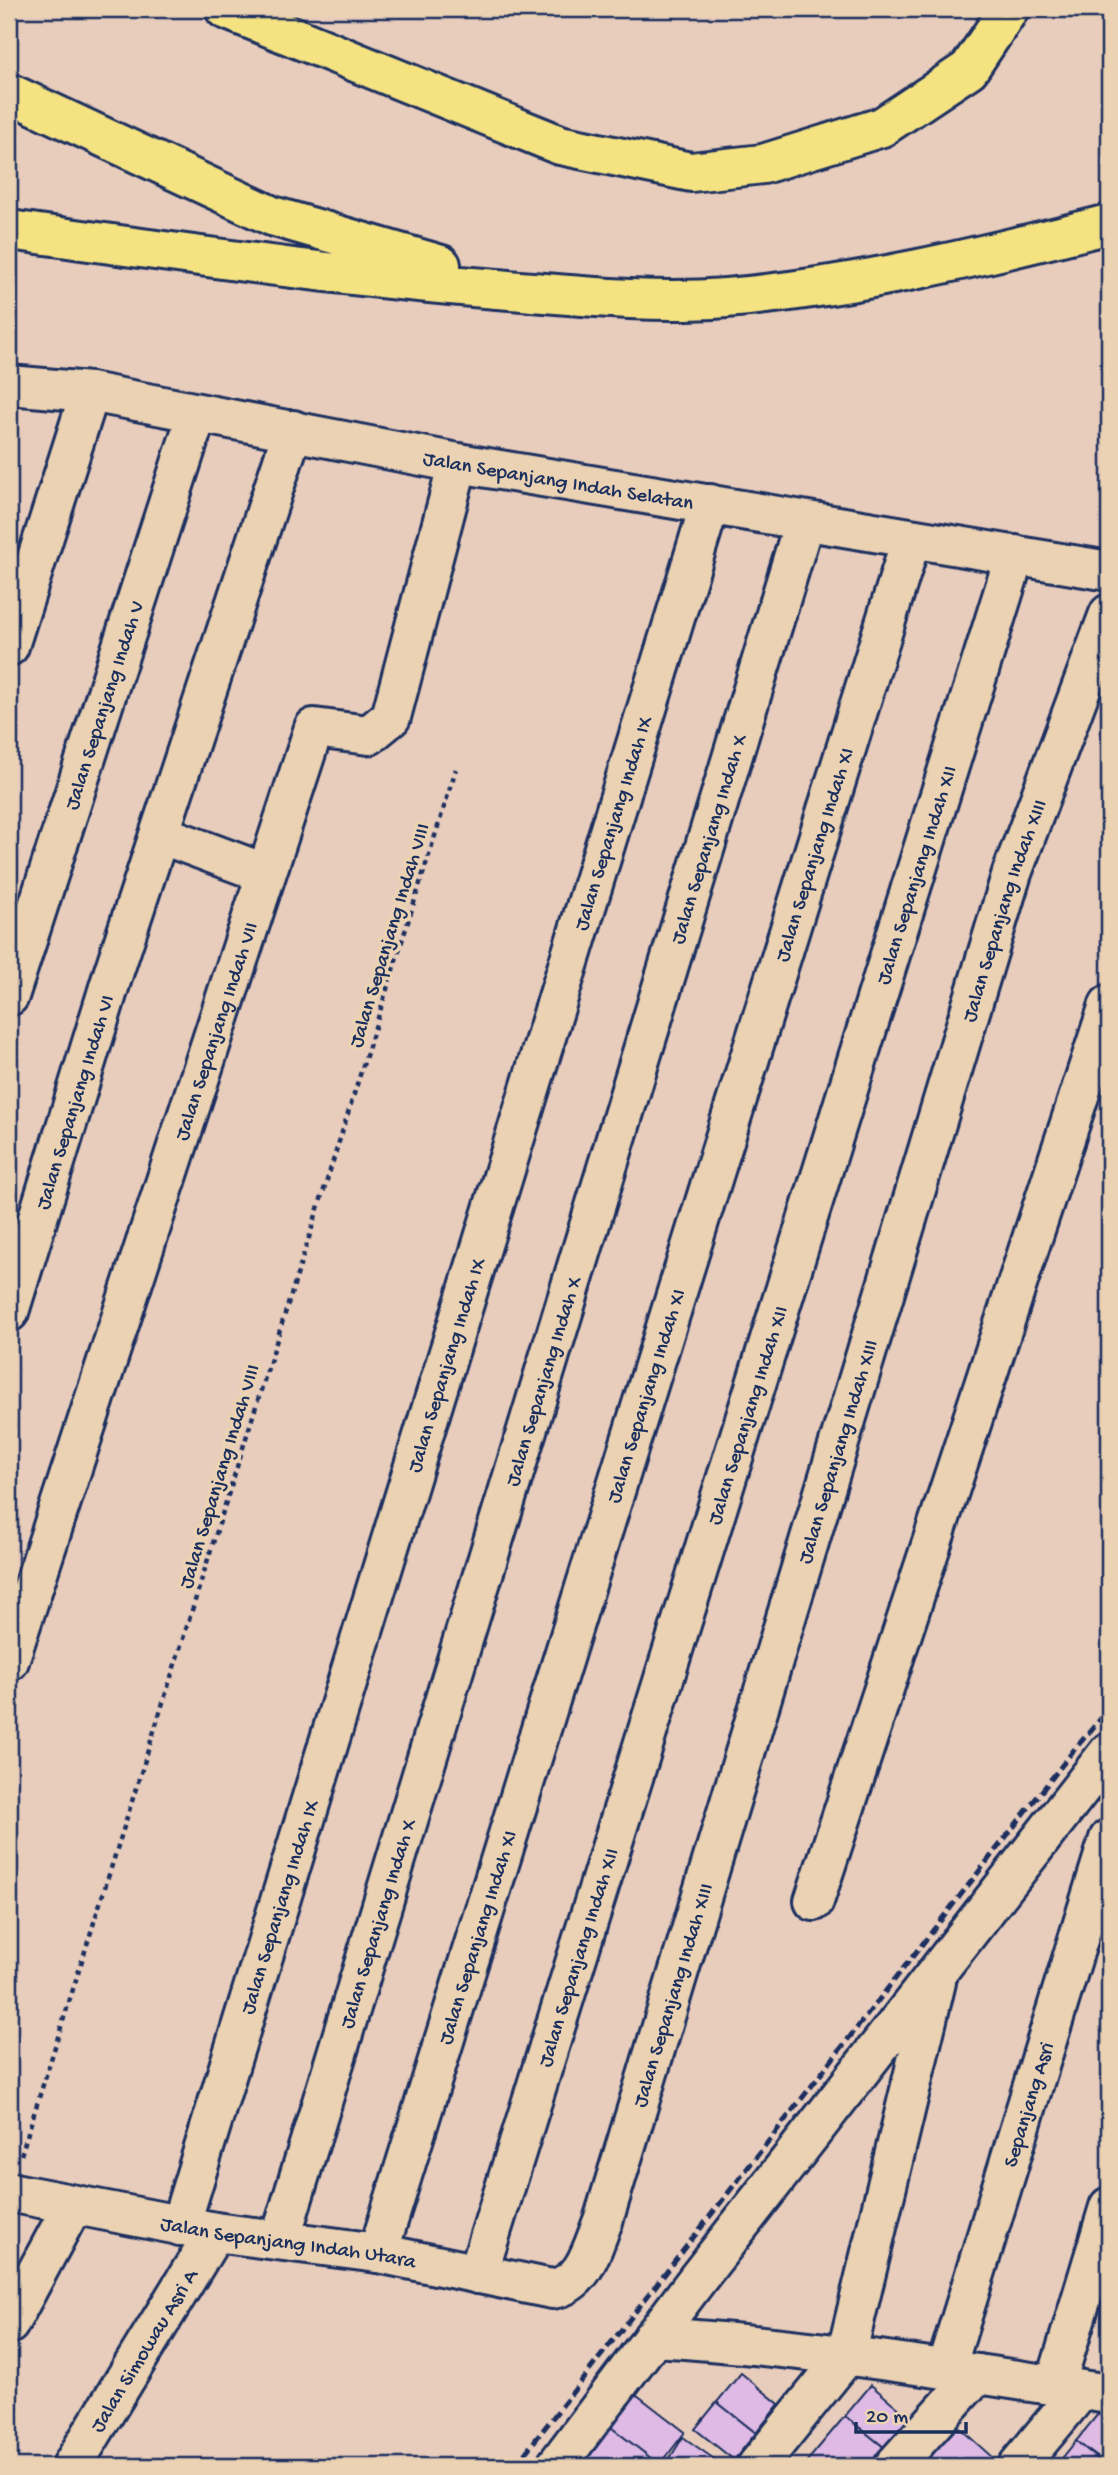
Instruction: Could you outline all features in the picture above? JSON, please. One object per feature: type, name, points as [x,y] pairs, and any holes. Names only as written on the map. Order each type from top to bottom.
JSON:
[{"type":"highway","points":[[225,9],[560,145],[691,172],[763,164],[882,128],[969,69],[1009,9]]},
{"type":"highway","points":[[9,93],[272,216],[411,259],[590,297]]},
{"type":"highway","points":[[9,230],[423,283],[590,297],[723,298],[835,286],[972,259],[1109,224]]},
{"type":"street","name":"Jalan Sepanjang Indah Selatan","points":[[9,385],[90,392],[458,463],[1109,571]]},
{"type":"street","points":[[9,646],[90,392]]},
{"type":"street","name":"Jalan Sepanjang Indah V","points":[[9,996],[197,414]]},
{"type":"street","name":"Jalan Sepanjang Indah VI","points":[[9,1312],[114,971],[293,430]]},
{"type":"street","name":"Jalan Sepanjang Indah VII","points":[[9,1661],[264,873],[314,728],[369,735],[391,717],[458,463]]},
{"type":"street","name":"Jalan Sepanjang Indah IX","points":[[197,2229],[710,505]]},
{"type":"street","name":"Jalan Sepanjang Indah X","points":[[279,2240],[804,522]]},
{"type":"street","name":"Jalan Sepanjang Indah XI","points":[[378,2253],[911,540]]},
{"type":"street","name":"Jalan Sepanjang Indah XII","points":[[478,2274],[1015,555]]},
{"type":"street","name":"Jalan Sepanjang Indah XIII","points":[[566,2287],[582,2272],[603,2221],[1012,873],[1109,614]]},
{"type":"street","points":[[160,834],[264,873]]},
{"type":"street","points":[[814,1901],[1109,1005]]},
{"type":"street","points":[[555,2466],[1109,1752]]},
{"type":"street","name":"Sepanjang Asri","points":[[962,2371],[1109,1839]]},
{"type":"street","points":[[757,2466],[846,2356],[939,1969]]},
{"type":"street","name":"Jalan Sepanjang Indah Utara","points":[[9,2192],[197,2229],[378,2253],[552,2289],[566,2287]]},
{"type":"street","points":[[9,2324],[73,2205]]},
{"type":"street","points":[[1018,2466],[1082,2390],[1109,2207]]},
{"type":"street","name":"Jalan Simowau Asri A","points":[[72,2466],[197,2229]]},
{"type":"street","points":[[653,2337],[722,2341],[846,2356],[1082,2390]]},
{"type":"street","points":[[894,2466],[962,2371]]},
{"type":"path","name":"Jalan Sepanjang Indah VIII","points":[[9,2192],[456,769]]},
{"type":"building","points":[[741,2373],[779,2404],[756,2433],[717,2402]]},
{"type":"building","points":[[871,2385],[915,2422],[890,2452],[845,2416]]},
{"type":"building","points":[[628,2388],[685,2432],[660,2465],[603,2421]]},
{"type":"building","points":[[717,2402],[756,2433],[734,2460],[695,2429]]},
{"type":"building","points":[[1098,2414],[1109,2423],[1109,2466],[1076,2441]]},
{"type":"building","points":[[845,2416],[890,2452],[878,2466],[803,2466]]},
{"type":"building","points":[[603,2421],[660,2465],[598,2466],[578,2451]]},
{"type":"building","points":[[953,2422],[993,2458],[986,2466],[932,2466],[921,2457]]},
{"type":"building","points":[[683,2437],[724,2466],[665,2466]]},
{"type":"building","points":[[1076,2441],[1107,2466],[1056,2466]]},
{"type":"railway","points":[[515,2466],[1073,1751],[1109,1709]]}]
